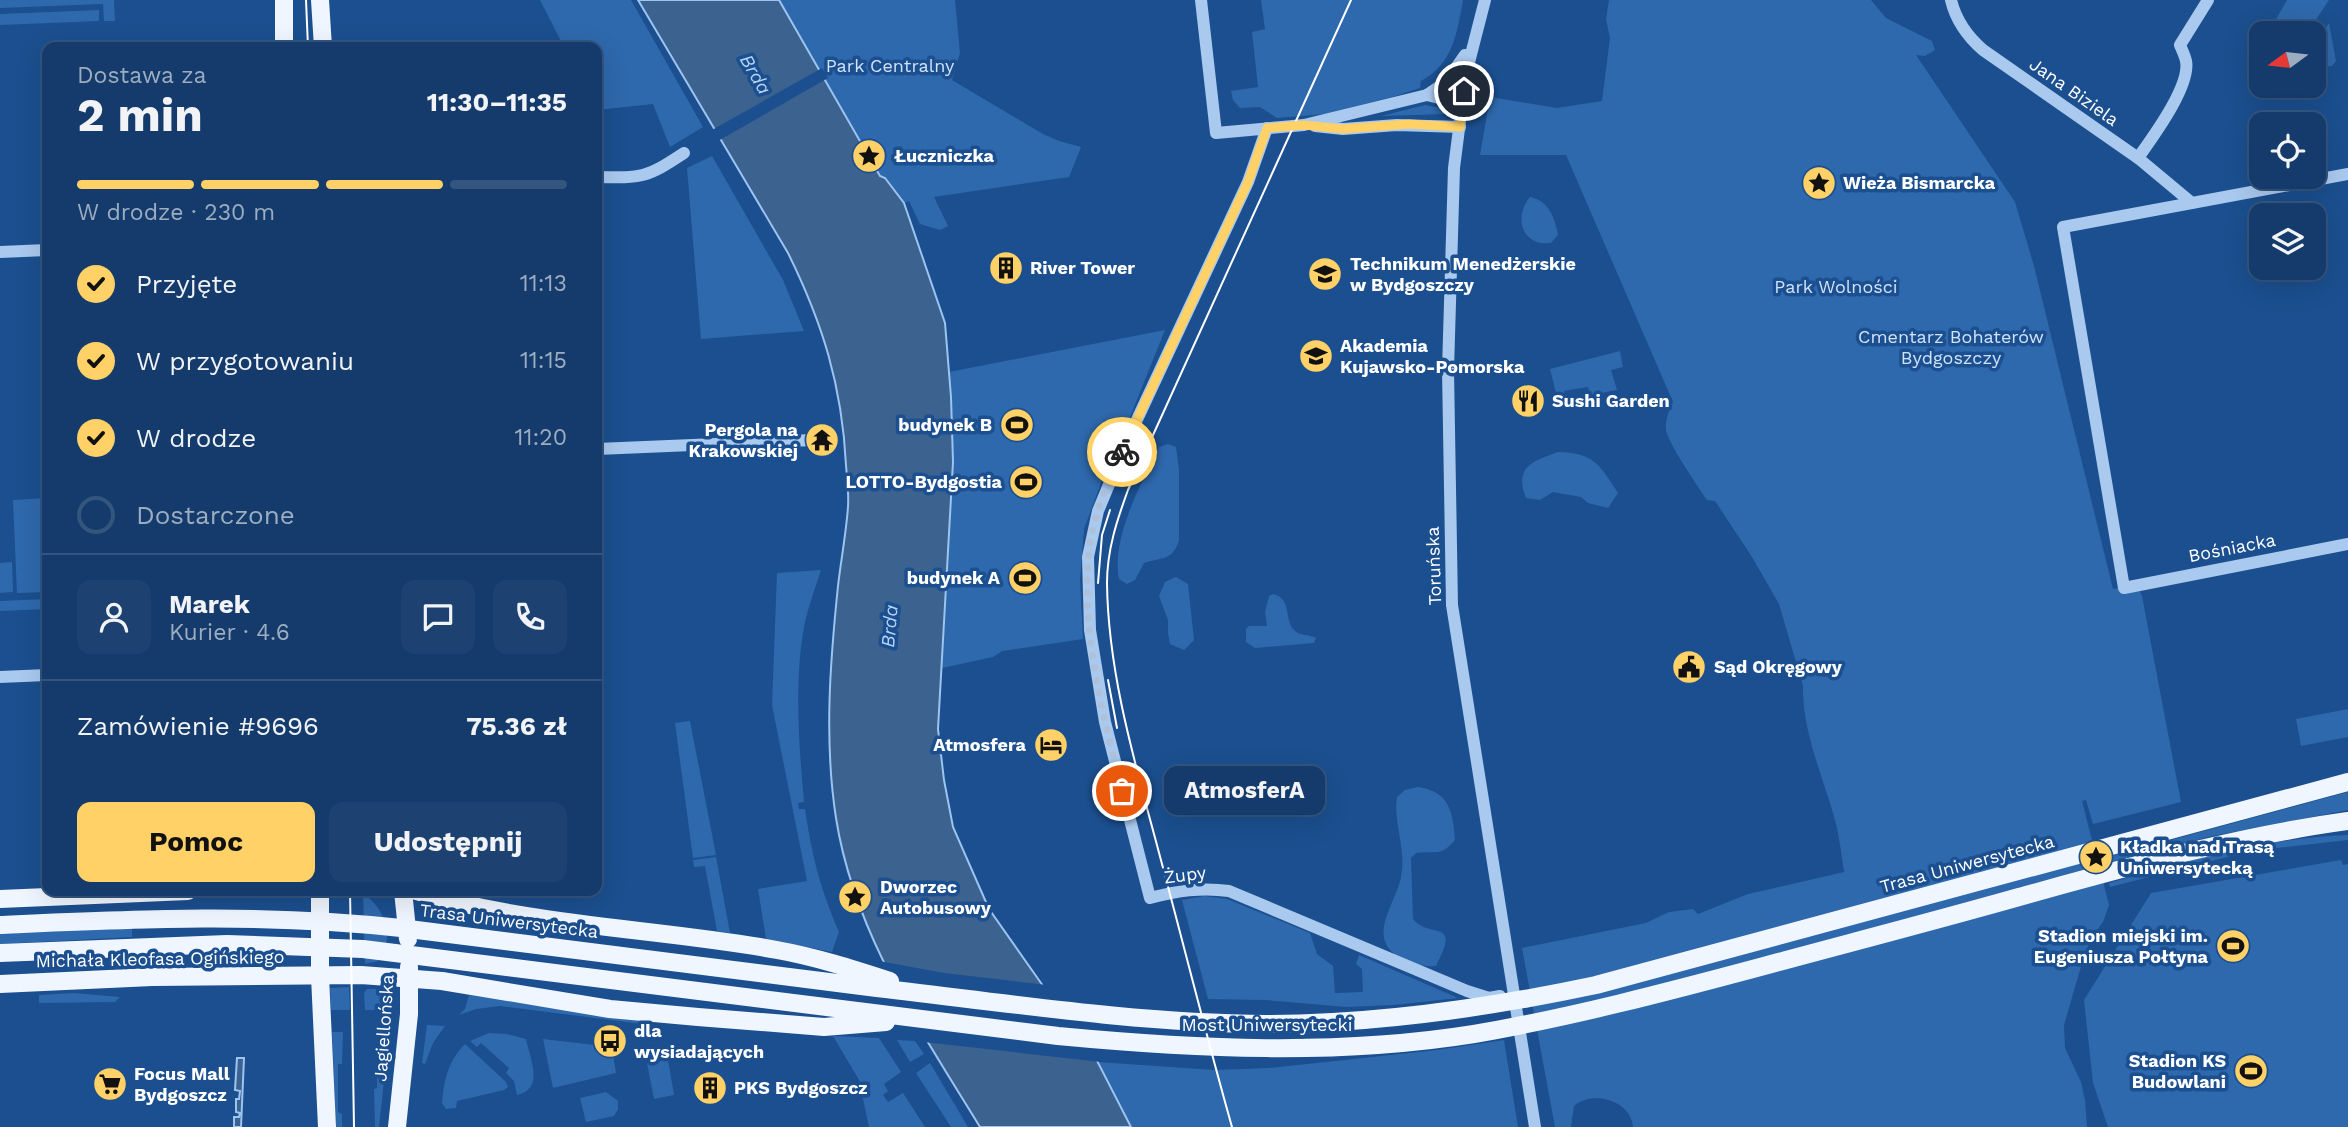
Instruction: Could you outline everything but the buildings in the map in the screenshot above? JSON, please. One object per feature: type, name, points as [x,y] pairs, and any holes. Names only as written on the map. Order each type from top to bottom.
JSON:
[{"type":"main road","points":[[284,0],[284,42]]},
{"type":"main road","points":[[320,0],[323,42]]},
{"type":"main road","name":"Trasa Uniwersytecka","points":[[1596,985],[2348,782]]},
{"type":"main road","name":"Most Uniwersytecki","points":[[924,1019],[1159,1046],[1289,1049],[1470,1034],[1650,998],[2117,870],[2253,837],[2348,821]]},
{"type":"main road","points":[[0,899],[70,896]]},
{"type":"main road","points":[[320,896],[320,976],[327,1127]]},
{"type":"main road","name":"Jagiellońska","points":[[397,1127],[409,1019],[410,977],[403,896]]},
{"type":"main road","points":[[431,896],[622,930],[777,950],[835,963],[927,993]]},
{"type":"main road","name":"Trasa Uniwersytecka","points":[[0,925],[240,917],[367,924],[927,993]]},
{"type":"main road","points":[[0,953],[165,946],[303,945],[399,952],[924,1019]]},
{"type":"main road","name":"Michała Kleofasa Ogińskiego","points":[[0,984],[152,977],[410,977],[610,1009],[824,1027],[924,1019]]},
{"type":"main road","name":"Most Uniwersytecki","points":[[927,993],[1143,1018],[1266,1024],[1379,1019],[1467,1009],[1596,985]]},
{"type":"street","points":[[1201,0],[1216,133],[1304,125],[1427,95],[1447,82],[1461,65],[1473,40]]},
{"type":"street","name":"Toruńska","points":[[1485,0],[1473,40],[1454,168],[1448,314],[1452,606],[1535,1127]]},
{"type":"street","name":"Jana Biziela","points":[[1951,0],[1968,36],[1983,50],[2137,159],[2192,202]]},
{"type":"street","points":[[2137,159],[2167,114],[2185,78],[2186,62],[2180,45],[2208,0]]},
{"type":"street","points":[[1427,95],[1461,108]]},
{"type":"street","points":[[1304,125],[1343,129],[1396,125],[1460,127]]},
{"type":"street","name":"Żupy","points":[[1267,128],[1248,182],[1097,511],[1090,544],[1088,606],[1099,692],[1150,898],[1193,889],[1229,891],[1467,991],[1489,998],[1513,994]]},
{"type":"street","points":[[602,177],[635,178],[652,174],[684,153]]},
{"type":"street","points":[[2192,202],[2348,174]]},
{"type":"street","name":"Bośniacka","points":[[2192,202],[2063,227],[2124,588],[2348,544]]},
{"type":"street","points":[[0,252],[42,250]]},
{"type":"street","points":[[602,449],[813,440]]},
{"type":"street","points":[[0,677],[42,676]]},
{"type":"green space","points":[[0,0],[114,0],[115,21],[104,21],[103,4],[0,8]]},
{"type":"green space","points":[[540,0],[631,0],[703,127],[670,147],[653,104],[602,109],[602,42],[561,42]]},
{"type":"green space","name":"Park Centralny","points":[[779,0],[955,0],[960,53],[952,80],[1043,134],[1081,147],[1069,177],[934,197],[948,226],[940,230],[920,224],[909,201],[904,203],[885,178],[880,176]]},
{"type":"green space","points":[[1261,0],[1463,0],[1447,57],[1432,74],[1421,81],[1420,88],[1325,114],[1277,118],[1260,107],[1240,108],[1233,100],[1231,91],[1258,87],[1252,32],[1265,29]]},
{"type":"green space","name":"Park Wolności","points":[[1609,0],[1871,0],[1886,18],[1932,41],[1935,50],[1925,56],[1916,55],[2015,202],[2034,266],[2113,589],[2137,585],[2142,596],[2181,802],[2093,824],[2086,800],[2082,801],[2097,860],[2348,792],[2348,810],[2213,836],[2099,865],[2109,905],[2103,922],[2085,953],[2064,1025],[2065,1048],[2081,1082],[2087,1127],[1633,1127],[1625,1110],[1610,1100],[1600,1098],[1582,1101],[1574,1106],[1571,1127],[1555,1127],[1522,948],[1646,923],[1669,912],[1693,909],[1698,914],[1748,894],[1844,872],[1835,820],[1809,734],[1803,686],[1779,604],[1715,501],[1707,500],[1672,445],[1666,423],[1673,402],[1566,155],[1480,155],[1490,97],[1557,108],[1602,101],[1610,38],[1606,19]]},
{"type":"green space","points":[[2287,0],[2329,0],[2315,21],[2275,21]]},
{"type":"green space","points":[[99,10],[99,21],[0,25],[0,14]]},
{"type":"green space","points":[[2329,23],[2336,61],[2332,66],[2326,66],[2326,28]]},
{"type":"green space","points":[[1425,105],[1441,108],[1446,114],[1381,116]]},
{"type":"green space","points":[[712,156],[783,280],[804,331],[701,339],[687,168]]},
{"type":"green space","points":[[1530,197],[1542,202],[1553,217],[1558,235],[1551,243],[1533,240],[1523,229],[1522,213]]},
{"type":"green space","name":"LOTTO-Bydgostia","points":[[1165,330],[1128,422],[1115,445],[1084,529],[1080,580],[1083,639],[1002,651],[993,657],[942,668],[953,462],[949,372]]},
{"type":"green space","points":[[1620,351],[1623,367],[1611,370],[1617,390],[1590,395],[1588,387],[1564,391],[1565,399],[1558,401],[1550,369]]},
{"type":"green space","points":[[1168,444],[1176,447],[1179,470],[1177,547],[1170,555],[1144,563],[1135,580],[1127,584],[1119,579],[1119,546],[1123,529],[1136,494],[1159,447]]},
{"type":"green space","points":[[1558,452],[1588,458],[1600,468],[1618,493],[1608,508],[1588,503],[1581,497],[1553,492],[1540,500],[1526,498],[1522,478],[1524,471],[1534,462]]},
{"type":"green space","points":[[42,498],[42,592],[17,593],[13,500]]},
{"type":"green space","points":[[12,562],[13,592],[0,593],[0,563]]},
{"type":"green space","points":[[821,570],[806,620],[801,649],[798,714],[804,802],[798,803],[799,809],[805,809],[818,872],[839,932],[832,952],[766,939],[758,889],[807,881],[772,705],[777,573]]},
{"type":"green space","points":[[1176,577],[1188,584],[1194,640],[1184,650],[1170,644],[1168,620],[1159,596],[1165,582]]},
{"type":"green space","points":[[1273,594],[1286,605],[1289,621],[1295,631],[1316,638],[1314,643],[1255,648],[1246,642],[1246,629],[1249,626],[1267,626],[1265,612],[1269,596]]},
{"type":"green space","points":[[42,599],[42,609],[0,611],[0,601]]},
{"type":"green space","points":[[2348,709],[2348,737],[2301,746],[2296,719]]},
{"type":"green space","points":[[690,721],[716,855],[693,858],[675,723]]},
{"type":"green space","points":[[1418,787],[1437,793],[1443,799],[1451,812],[1454,830],[1455,840],[1445,849],[1416,853],[1411,858],[1413,919],[1420,925],[1445,935],[1446,941],[1436,966],[1420,965],[1401,958],[1388,947],[1384,938],[1386,918],[1398,887],[1402,867],[1397,797],[1405,790]]},
{"type":"green space","points":[[2348,835],[2348,840],[2251,851],[2110,887],[2109,883],[2257,846]]},
{"type":"green space","points":[[716,857],[730,933],[717,931],[705,866],[694,867],[693,860]]},
{"type":"green space","name":"Stadion miejski im. Eugeniusza Połtyna","points":[[2341,860],[2343,865],[2348,864],[2348,1127],[2108,1127],[2093,1083],[2084,1000],[2151,893]]},
{"type":"green space","points":[[363,896],[369,898],[379,909],[387,930],[385,947],[378,961],[365,964]]},
{"type":"green space","points":[[1205,896],[1227,899],[1310,933],[1317,954],[1333,966],[1335,993],[1363,992],[1362,969],[1356,964],[1359,955],[1458,998],[1346,1007],[1265,1000],[1208,999],[1182,900]]},
{"type":"green space","points":[[132,927],[132,937],[0,944],[0,934]]},
{"type":"green space","points":[[349,987],[350,1010],[331,1010],[330,988]]},
{"type":"green space","points":[[367,989],[390,989],[390,1010],[365,1010],[364,993]]},
{"type":"green space","points":[[74,993],[120,997],[115,1002],[39,1003],[39,995]]},
{"type":"green space","points":[[469,995],[646,1019],[643,1024],[500,1006],[476,1009],[459,1015],[465,1009]]},
{"type":"green space","points":[[382,1025],[390,1026],[379,1127],[375,1127],[374,1089],[377,1088],[377,1052],[382,1052]]},
{"type":"green space","points":[[427,1025],[445,1026],[433,1043],[425,1064],[422,1063]]},
{"type":"green space","points":[[332,1032],[343,1032],[342,1064],[338,1064],[338,1112],[342,1114],[342,1127],[336,1127]]},
{"type":"green space","points":[[489,1033],[526,1039],[534,1072],[531,1087],[526,1092],[517,1095],[514,1081],[506,1073],[509,1068],[481,1043],[477,1047],[470,1041]]},
{"type":"green space","points":[[833,1036],[879,1038],[901,1072],[884,1084],[888,1091],[883,1095],[888,1102],[903,1093],[925,1127],[869,1127],[859,1080]]},
{"type":"green space","points":[[543,1039],[612,1047],[616,1073],[553,1088]]},
{"type":"green space","points":[[897,1040],[915,1041],[924,1054],[910,1062]]},
{"type":"green space","points":[[1504,1040],[1518,1127],[1131,1127],[1097,1062],[1215,1070],[1270,1068]]},
{"type":"green space","points":[[465,1044],[506,1082],[508,1087],[457,1101],[456,1108],[446,1109],[442,1103],[446,1079],[451,1064]]},
{"type":"green space","points":[[668,1060],[674,1095],[654,1099],[647,1063]]},
{"type":"green space","points":[[930,1063],[968,1127],[951,1127],[916,1073]]},
{"type":"green space","points":[[606,1092],[618,1101],[614,1116],[586,1122],[580,1098]]},
{"type":"water","name":"Brda","points":[[638,0],[779,0],[880,176],[885,178],[904,203],[945,323],[951,397],[953,462],[938,729],[953,827],[989,909],[1048,993],[1089,1045],[1131,1127],[980,1127],[892,979],[874,940],[845,860],[832,789],[829,731],[831,673],[848,497],[844,436],[829,356],[821,330],[788,253]]},
{"type":"water","points":[[237,1058],[244,1058],[241,1127],[234,1127],[234,1117],[239,1117],[240,1113],[236,1112],[236,1099],[239,1099],[240,1091],[235,1090]]},
{"type":"pier","points":[[822,68],[828,78],[718,141],[712,130]]},
{"type":"pier","points":[[879,961],[944,973],[1047,985],[1091,1043],[1101,1062],[924,1042]]},
{"type":"tram line","points":[[306,0],[308,42]]},
{"type":"tram line","points":[[1232,1127],[1124,718],[1112,650],[1107,571],[1113,535],[1128,490],[1351,0]]},
{"type":"tram line","points":[[1098,583],[1102,535],[1110,510]]},
{"type":"tram line","points":[[1108,680],[1117,728]]},
{"type":"tram line","points":[[350,896],[354,1127]]},
{"type":"way so far","points":[[1122,452],[1097,511],[1088,557],[1087,579],[1096,669],[1105,722],[1122,791]]},
{"type":"place","name":"Łuczniczka","points":[[869,156]]},
{"type":"place","name":"Wieża Bismarcka","points":[[1819,183]]},
{"type":"place","name":"River Tower","points":[[1006,268]]},
{"type":"place","name":"Technikum Menedżerskie w Bydgoszczy","points":[[1325,274]]},
{"type":"place","name":"Akademia Kujawsko-Pomorska","points":[[1316,356]]},
{"type":"place","name":"Sushi Garden","points":[[1528,401]]},
{"type":"place","name":"budynek B","points":[[1017,425]]},
{"type":"place","name":"Pergola na Krakowskiej","points":[[822,440]]},
{"type":"place","name":"LOTTO-Bydgostia","points":[[1026,482]]},
{"type":"place","name":"budynek A","points":[[1025,578]]},
{"type":"place","name":"Sąd Okręgowy","points":[[1689,667]]},
{"type":"place","name":"Atmosfera","points":[[1051,745]]},
{"type":"place","name":"AtmosferA","points":[[1122,791]]},
{"type":"place","name":"Kładka nad Trasą Uniwersytecką","points":[[2096,857]]},
{"type":"place","name":"Dworzec Autobusowy","points":[[855,897]]},
{"type":"place","name":"Stadion miejski im. Eugeniusza Połtyna","points":[[2233,946]]},
{"type":"place","name":"dla wysiadających","points":[[610,1041]]},
{"type":"place","name":"Stadion KS Budowlani","points":[[2251,1071]]},
{"type":"place","name":"Focus Mall Bydgoszcz","points":[[110,1084]]},
{"type":"place","name":"PKS Bydgoszcz","points":[[710,1088]]},
{"type":"route","points":[[1122,452],[1248,182],[1267,128],[1304,125],[1343,129],[1409,124],[1460,127],[1464,91]]},
{"type":"park label","name":"Cmentarz Bohaterów Bydgoszczy","points":[[1951,347]]}]
